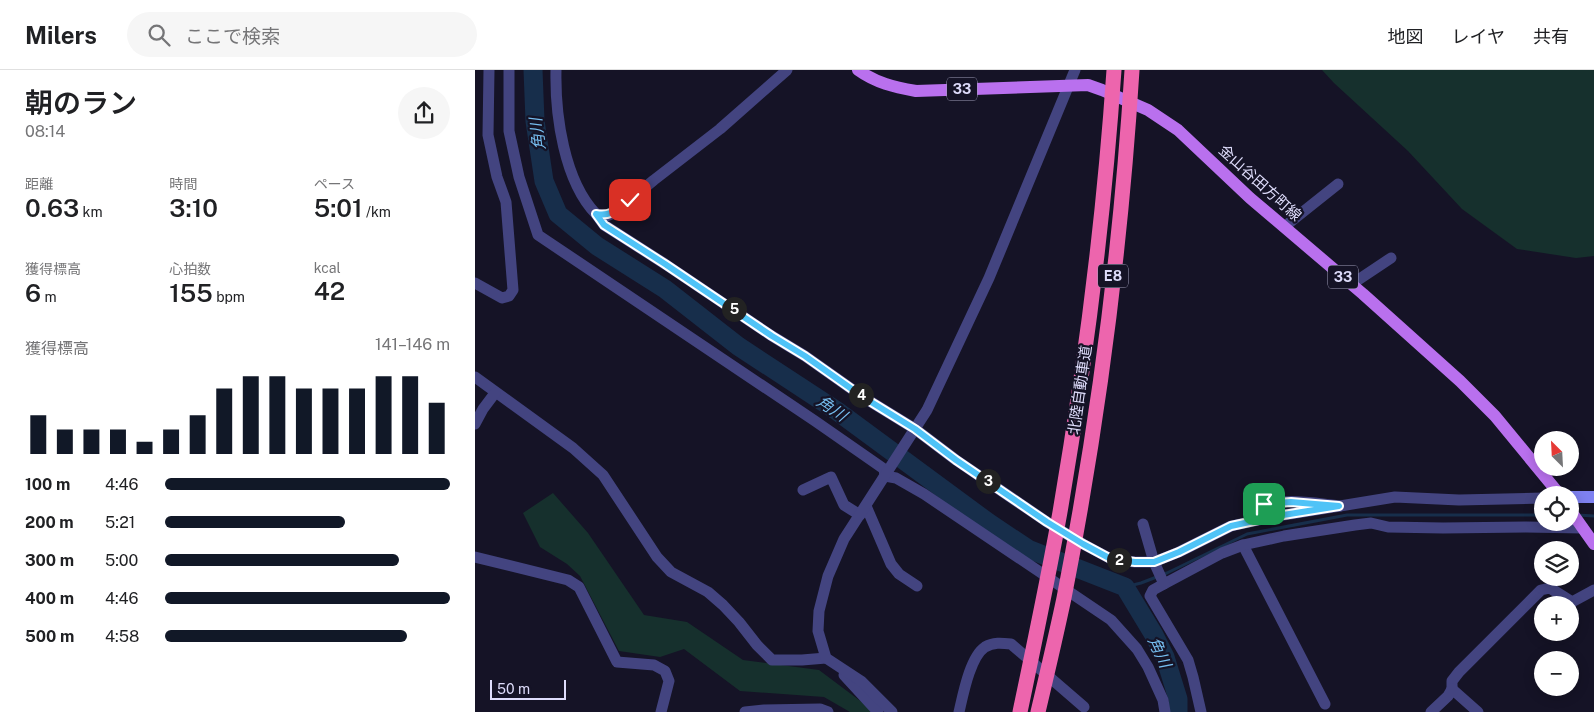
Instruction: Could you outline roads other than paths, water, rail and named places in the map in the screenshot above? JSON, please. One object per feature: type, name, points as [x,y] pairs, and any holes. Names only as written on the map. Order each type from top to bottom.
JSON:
[{"type":"highway","name":"北陸自動車道","points":[[1020,712],[1059,514],[1089,317],[1104,192],[1114,70]]},
{"type":"highway","name":"北陸自動車道","points":[[1038,712],[1070,563],[1098,394],[1122,193],[1132,70]]},
{"type":"main road","name":"金山谷田方町線","points":[[858,70],[877,82],[916,91],[1088,85],[1160,117],[1177,130],[1250,198],[1431,354],[1495,416],[1552,486]]},
{"type":"main road","points":[[1579,497],[1594,497]]},
{"type":"main road","points":[[1579,522],[1594,544]]},
{"type":"street","points":[[475,283],[502,298],[509,296],[513,290],[505,202],[497,177],[488,135],[489,70]]},
{"type":"street","points":[[509,70],[509,131],[519,178],[538,235],[815,420],[883,469],[886,475],[896,478],[924,494],[1111,620],[1137,649],[1148,667],[1163,700],[1165,712]]},
{"type":"street","points":[[556,70],[557,117],[570,167],[588,206],[604,225],[805,356],[1047,522],[1111,559],[1154,562],[1179,552],[1231,526],[1277,516],[1395,497],[1459,500],[1534,498]]},
{"type":"street","points":[[596,214],[606,216],[614,213],[720,129],[787,70]]},
{"type":"street","points":[[878,712],[831,661],[818,631],[819,611],[827,576],[844,539],[927,410],[989,278],[1075,70]]},
{"type":"street","points":[[1284,227],[1338,184]]},
{"type":"street","points":[[1352,284],[1391,258]]},
{"type":"street","points":[[475,377],[573,448],[603,475],[657,558],[671,572],[708,592],[723,605],[757,645],[773,660],[831,661],[861,681],[892,712]]},
{"type":"street","points":[[475,424],[495,393]]},
{"type":"street","points":[[803,490],[831,477],[844,505],[863,510],[891,564],[899,574],[917,586]]},
{"type":"street","points":[[1253,507],[1264,504],[1291,502],[1339,506]]},
{"type":"street","points":[[1143,524],[1154,562],[1164,584]]},
{"type":"street","points":[[1201,712],[1187,660],[1150,596],[1153,590],[1222,553],[1243,545],[1310,531],[1371,524],[1388,527],[1583,528]]},
{"type":"street","points":[[1243,545],[1325,704]]},
{"type":"street","points":[[475,557],[568,580],[579,586],[617,662],[654,665],[665,670],[669,681],[661,712]]},
{"type":"street","points":[[1431,712],[1448,696],[1452,689],[1452,681],[1459,672],[1541,590],[1549,588],[1572,602],[1594,590]]},
{"type":"street","points":[[959,712],[974,659],[985,647],[998,642],[1011,644],[1084,707]]},
{"type":"street","points":[[1452,689],[1478,712]]},
{"type":"street","points":[[745,712],[811,709],[820,709],[828,712]]},
{"type":"waterway","name":"角川","points":[[533,70],[535,121],[544,181],[558,214],[597,246],[665,289],[738,346],[837,411],[989,523],[1028,549],[1125,587],[1165,657],[1178,699],[1178,712]]},
{"type":"waterway","points":[[1125,587],[1167,573],[1247,534],[1347,515],[1534,515]]},
{"type":"waterway","points":[[1579,515],[1594,516]]}]
